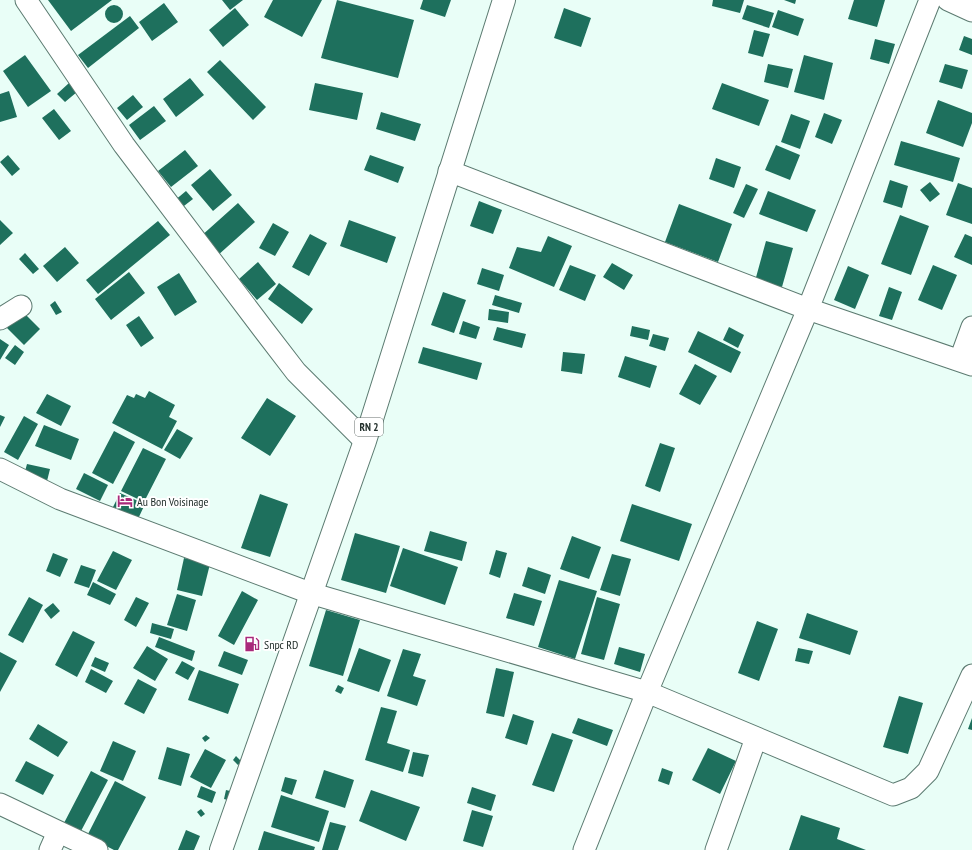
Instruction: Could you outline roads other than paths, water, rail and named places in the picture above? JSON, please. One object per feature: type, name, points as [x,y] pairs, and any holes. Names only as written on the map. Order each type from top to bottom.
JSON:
[{"type":"highway","name":"RN 2","points":[[221,850],[310,593],[365,441],[504,0]]},
{"type":"street","points":[[26,0],[124,145],[296,372],[365,441]]},
{"type":"street","points":[[584,850],[647,692],[808,310],[930,0]]},
{"type":"street","points":[[948,0],[972,11]]},
{"type":"street","points":[[449,172],[808,310],[966,363],[972,327]]},
{"type":"street","points":[[0,319],[21,306]]},
{"type":"street","points":[[0,469],[60,499],[310,593],[647,692],[893,795],[911,788],[928,771],[972,675]]},
{"type":"street","points":[[716,850],[756,738]]},
{"type":"street","points":[[0,804],[54,841],[97,850]]},
{"type":"place","name":"Au Bon Voisinage","points":[[125,501]]},
{"type":"place","name":"Snpc RD","points":[[252,644]]}]
